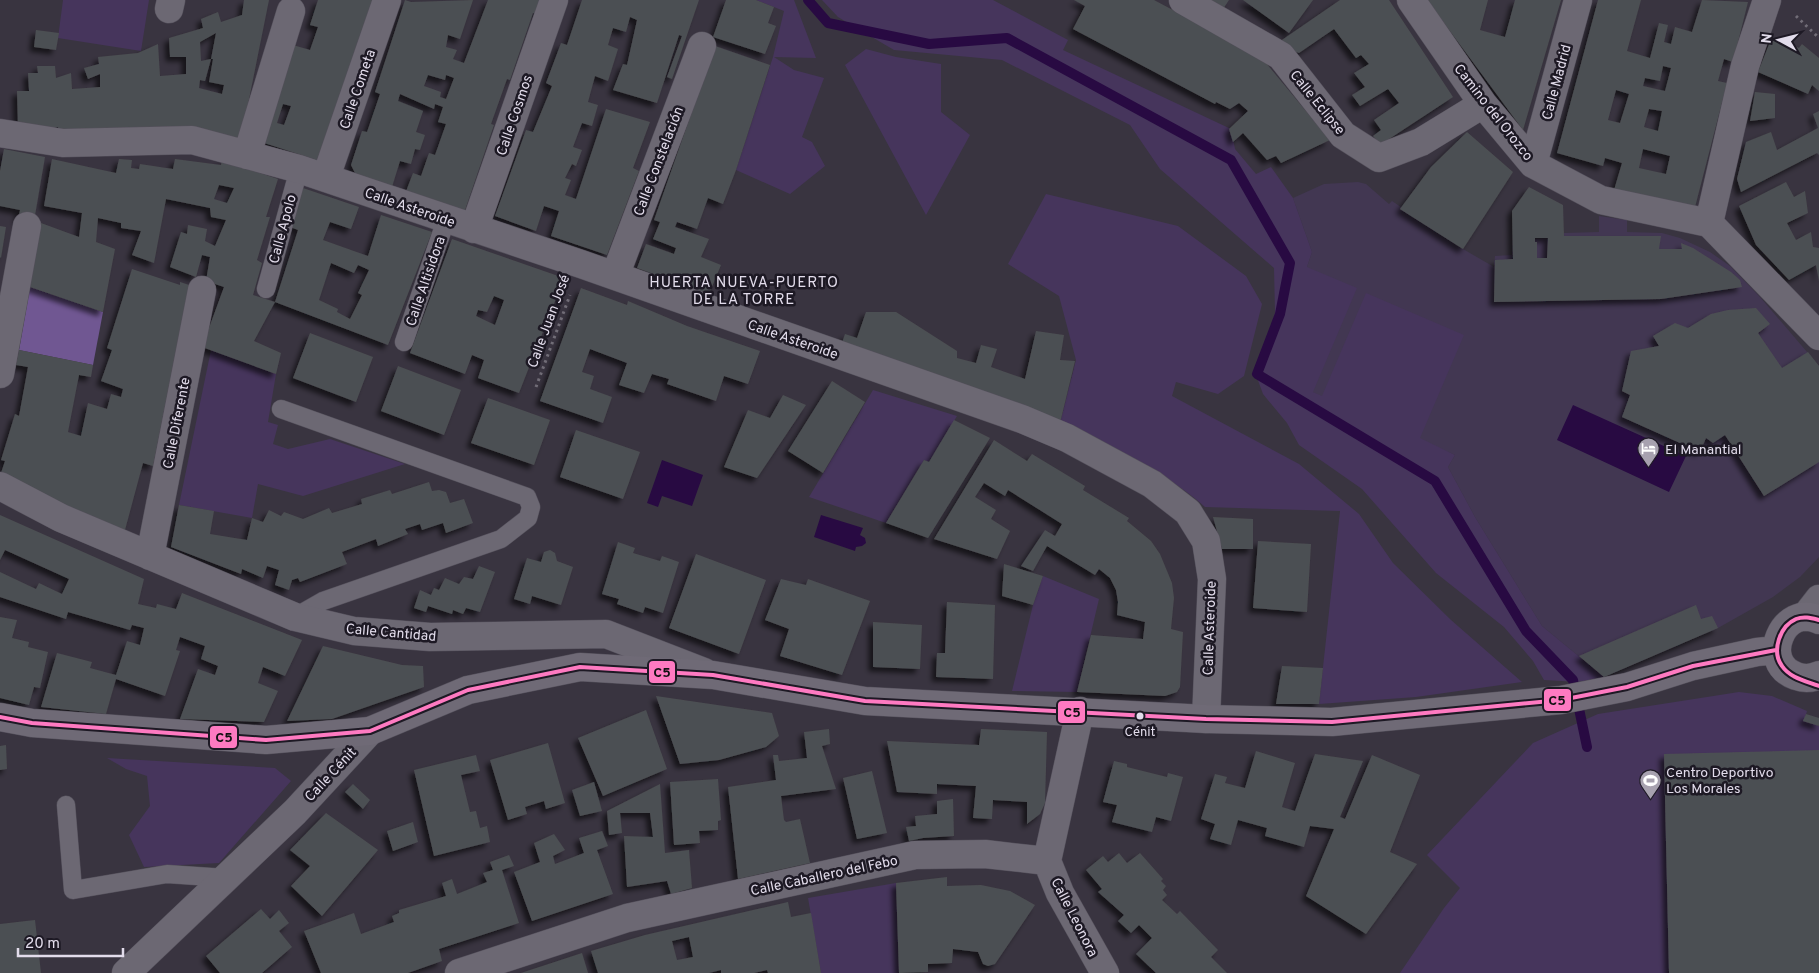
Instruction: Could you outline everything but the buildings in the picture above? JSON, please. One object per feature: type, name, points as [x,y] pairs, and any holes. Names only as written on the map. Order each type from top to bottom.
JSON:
[{"type":"street","name":"Calle Cometa","points":[[326,178],[387,0]]},
{"type":"street","name":"Calle Cosmos","points":[[474,229],[554,0]]},
{"type":"street","name":"Calle Eclipse","points":[[1183,0],[1281,56],[1343,135],[1379,158],[1422,142],[1483,104]]},
{"type":"street","name":"Camino del Orozco","points":[[1411,0],[1483,104],[1533,164],[1601,200],[1709,223]]},
{"type":"street","name":"Calle Madrid","points":[[1533,164],[1578,0]]},
{"type":"street","points":[[1768,0],[1745,66],[1709,223],[1819,336]]},
{"type":"street","points":[[247,155],[291,11]]},
{"type":"street","name":"Calle Constelación","points":[[615,276],[702,46]]},
{"type":"street","name":"Calle Asteroide","points":[[0,133],[64,143],[192,140],[299,169],[581,264],[1022,419],[1067,438],[1152,484],[1188,512],[1206,541],[1212,579],[1206,719]]},
{"type":"street","points":[[0,374],[27,226]]},
{"type":"street","name":"Calle Diferente","points":[[150,556],[202,290]]},
{"type":"street","name":"Calle Cantidad","points":[[0,486],[61,518],[295,618],[354,632],[430,637],[606,634],[713,676]]},
{"type":"street","points":[[1814,612],[1794,620],[1784,628],[1778,638],[1776,650],[1780,664],[1790,674],[1814,680]]},
{"type":"street","name":"Calle Cénit","points":[[126,973],[295,812],[370,731],[468,690],[580,667],[713,676],[865,701],[1206,719],[1332,722],[1561,700],[1626,687],[1702,664],[1756,652],[1776,650]]},
{"type":"street","points":[[1047,861],[1080,711]]},
{"type":"street","points":[[0,717],[32,723],[266,740],[370,731]]},
{"type":"street","name":"Calle Caballero del Febo","points":[[459,973],[627,918],[914,855],[986,854],[1047,861]]},
{"type":"street","name":"Calle Leonora","points":[[1047,861],[1060,893],[1105,973]]},
{"type":"lane","name":"Calle Apolo","points":[[266,289],[299,169]]},
{"type":"lane","name":"Calle Altisidora","points":[[404,342],[446,220]]},
{"type":"lane","points":[[281,409],[527,497],[531,507],[528,518],[501,539],[323,600],[295,618]]},
{"type":"lane","points":[[66,805],[73,890],[166,874],[226,878]]},
{"type":"path","points":[[1800,20],[1819,38]]},
{"type":"path","name":"Calle Juan José","points":[[536,387],[581,264]]},
{"type":"shaded area","points":[[63,0],[149,0],[141,51],[58,38]]},
{"type":"shaded area","points":[[756,0],[794,0],[816,58],[774,57],[794,70],[824,78],[802,137],[812,142],[825,166],[790,194],[736,170],[773,57],[784,11]]},
{"type":"shaded area","points":[[822,0],[993,0],[1068,40],[1063,50],[1231,129],[1235,149],[1256,174],[1271,167],[1293,198],[1312,252],[1307,267],[1357,288],[1313,392],[1322,396],[1366,293],[1464,335],[1420,438],[1455,455],[1448,467],[1475,517],[1542,626],[1604,677],[1579,682],[1544,680],[1533,661],[1504,627],[1436,573],[1362,489],[1299,445],[1287,423],[1263,394],[1256,375],[1275,313],[1274,268],[1160,169],[1130,125],[1002,60],[894,50],[838,17]]},
{"type":"shaded area","points":[[866,49],[896,57],[941,64],[941,112],[970,135],[926,215],[845,65]]},
{"type":"shaded area","points":[[1358,182],[1366,184],[1389,204],[1392,201],[1463,249],[1494,267],[1495,256],[1512,255],[1513,239],[1563,238],[1564,233],[1599,232],[1599,216],[1627,220],[1627,232],[1662,233],[1680,238],[1710,252],[1730,266],[1760,297],[1819,366],[1819,557],[1800,577],[1773,597],[1718,628],[1604,677],[1542,626],[1475,517],[1448,467],[1455,455],[1312,392],[1307,267],[1312,252],[1293,198],[1324,184]]},
{"type":"shaded area","points":[[1046,194],[1178,226],[1246,276],[1262,304],[1244,376],[1218,394],[1176,382],[1172,396],[1299,464],[1359,514],[1393,563],[1451,620],[1522,682],[1416,697],[1319,704],[1340,511],[1205,507],[1155,471],[1097,440],[1060,423],[1076,360],[1059,296],[1008,264]]},
{"type":"shaded area","points":[[30,287],[103,312],[93,365],[19,350]]},
{"type":"shaded area","points":[[211,350],[276,374],[268,422],[278,425],[273,444],[288,449],[330,439],[405,464],[303,496],[258,484],[252,518],[179,505]]},
{"type":"shaded area","points":[[873,390],[957,416],[929,462],[924,460],[886,523],[809,497]]},
{"type":"shaded area","points":[[1573,405],[1686,456],[1669,492],[1557,440]]},
{"type":"shaded area","points":[[662,460],[703,475],[692,506],[662,496],[658,507],[647,503]]},
{"type":"shaded area","points":[[821,515],[863,528],[860,535],[865,538],[866,543],[856,547],[855,551],[814,537]]},
{"type":"shaded area","points":[[1043,576],[1099,599],[1077,692],[1012,691],[1033,605]]},
{"type":"shaded area","name":"Centro Deportivo Los Morales","points":[[1739,692],[1772,696],[1807,711],[1804,721],[1819,726],[1819,973],[1400,973],[1444,908],[1460,888],[1427,855],[1533,743],[1598,714]]},
{"type":"shaded area","points":[[107,758],[275,768],[291,781],[219,863],[144,867],[129,835],[150,806],[147,776],[126,769]]},
{"type":"shaded area","points":[[896,883],[899,973],[821,973],[808,898]]},
{"type":"waterway","points":[[808,0],[828,23],[929,44],[1007,38],[1231,160],[1290,263],[1280,314],[1257,374],[1435,481],[1526,631],[1573,680],[1587,747]]},
{"type":"transit line","name":"C5","points":[[1819,620],[1802,618],[1790,622],[1782,633],[1777,646],[1779,660],[1785,670],[1799,679],[1819,686]]},
{"type":"transit line","name":"C5","points":[[0,717],[32,723],[266,740],[370,731],[468,690],[580,667],[713,675],[865,701],[1206,719],[1332,722],[1561,700],[1627,687],[1693,666],[1776,650]]},
{"type":"place","name":"El Manantial","points":[[1649,468]]},
{"type":"place","name":"Cénit","points":[[1140,716]]},
{"type":"place","name":"Centro Deportivo Los Morales","points":[[1650,799]]},
{"type":"district","name":"HUERTA NUEVA-PUERTO DE LA TORRE","points":[[744,290]]}]
